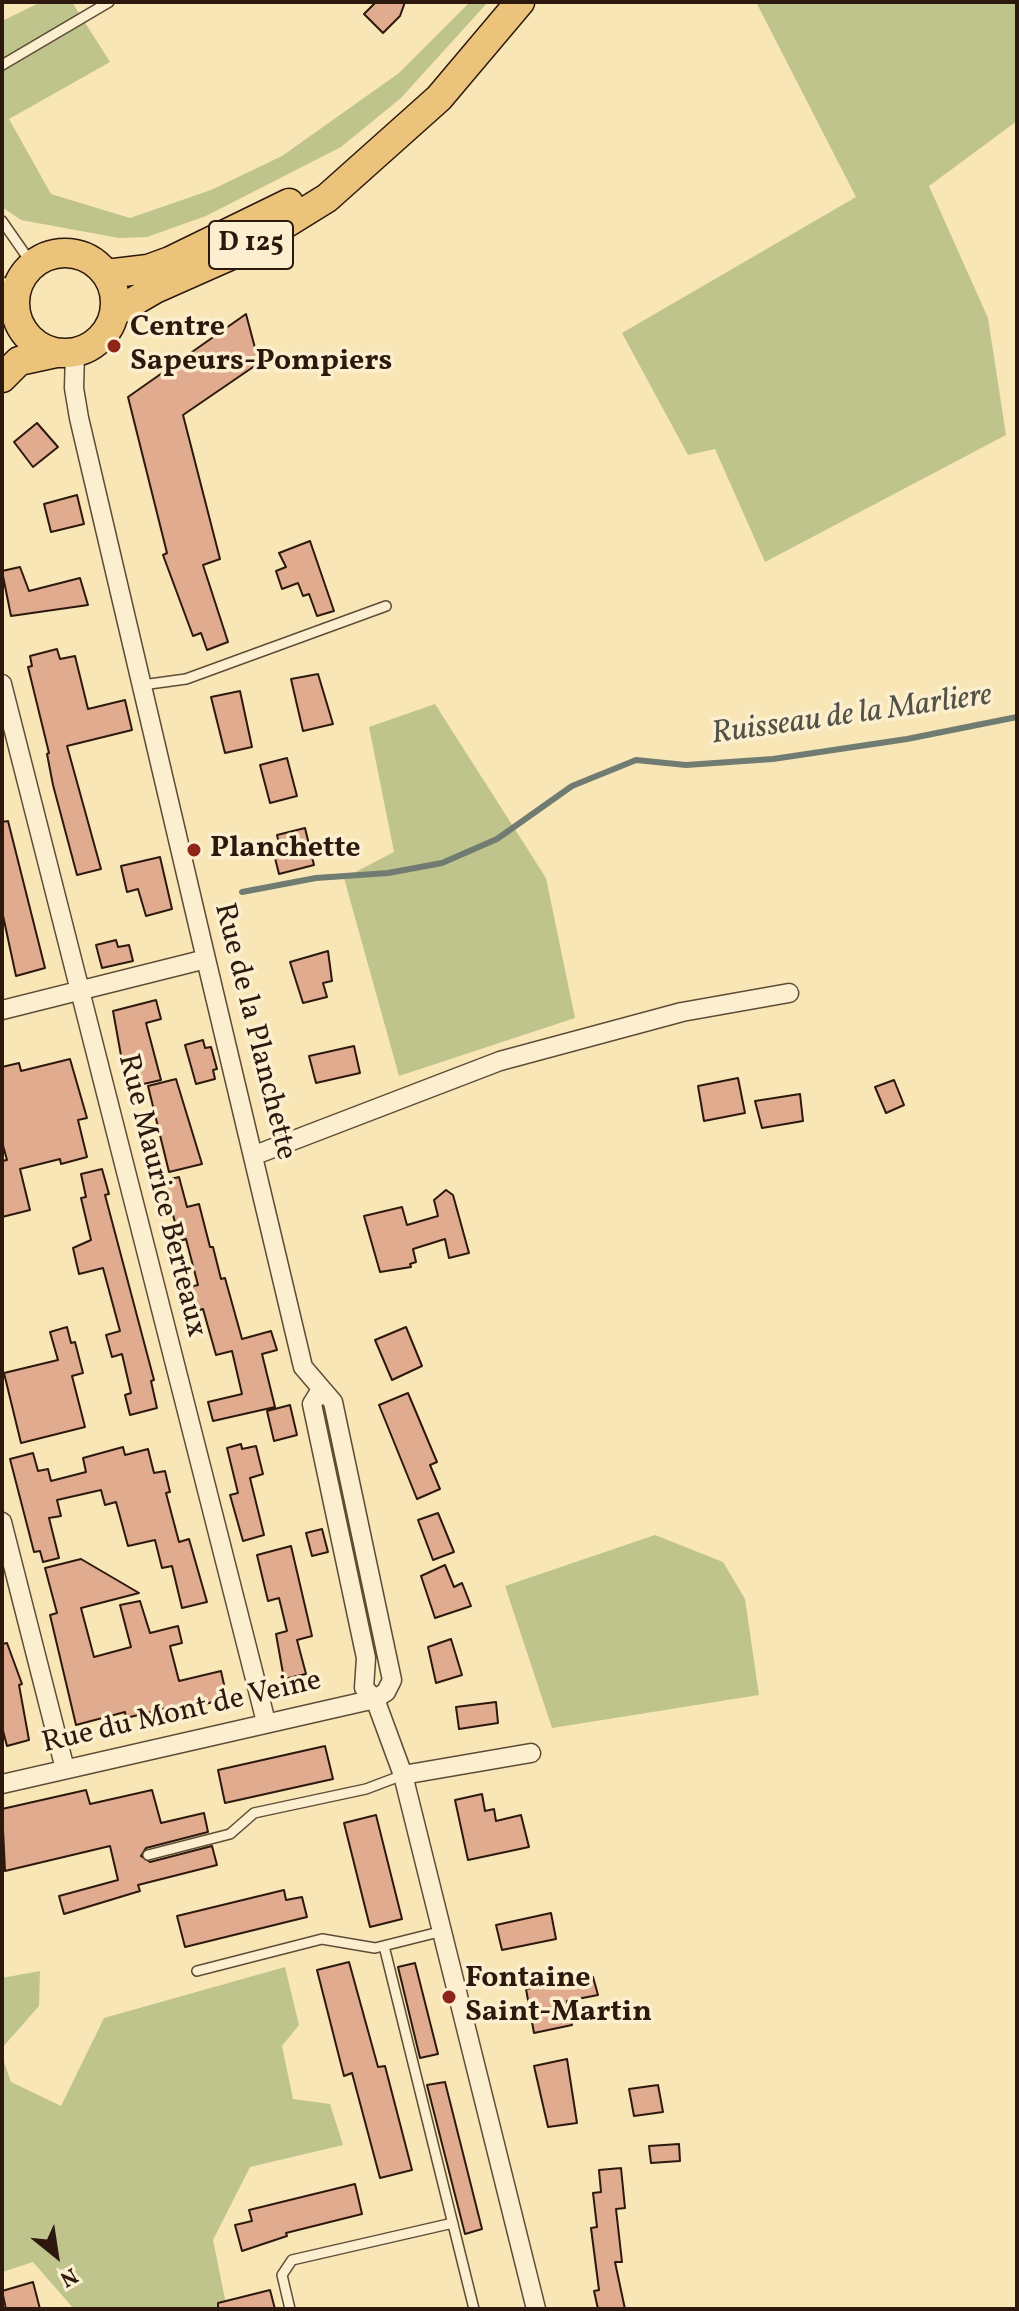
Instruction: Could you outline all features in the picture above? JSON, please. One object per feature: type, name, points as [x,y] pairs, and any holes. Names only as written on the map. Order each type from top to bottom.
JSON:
[{"type":"main road","name":"D 125","points":[[114,313],[155,289],[254,244],[327,198],[439,98],[520,2]]},
{"type":"main road","name":"D 125","points":[[106,274],[148,269],[170,261],[283,207],[374,157]]},
{"type":"main road","points":[[2,335],[11,293],[32,264],[57,253],[71,253],[95,263],[106,274],[115,299],[114,313],[97,342],[65,353],[19,361],[2,378]]},
{"type":"main road","points":[[11,293],[22,331],[32,342],[65,353]]},
{"type":"street","name":"Rue de la Planchette","points":[[65,353],[303,1367],[320,1391],[333,1402],[392,1680],[386,1692],[375,1699]]},
{"type":"street","name":"Rue Maurice Berteaux","points":[[2,684],[266,1722]]},
{"type":"street","points":[[2,1010],[206,959]]},
{"type":"street","points":[[255,1155],[500,1061],[682,1012],[789,993]]},
{"type":"street","points":[[2,1522],[65,1769]]},
{"type":"street","points":[[375,1699],[403,1775],[536,2309]]},
{"type":"street","name":"Rue du Mont de Veine","points":[[2,1784],[375,1699]]},
{"type":"street","points":[[403,1775],[531,1753]]},
{"type":"lane","points":[[2,65],[109,2]]},
{"type":"lane","points":[[2,221],[32,264]]},
{"type":"lane","points":[[142,685],[186,679],[386,606]]},
{"type":"lane","points":[[148,1855],[230,1834],[254,1813],[366,1789],[403,1775]]},
{"type":"lane","points":[[197,1971],[322,1939],[375,1948],[443,1931]]},
{"type":"lane","points":[[384,1946],[474,2309]]},
{"type":"lane","points":[[290,2309],[282,2275],[292,2260],[453,2223]]},
{"type":"green space","points":[[41,2],[72,2],[110,62],[9,119],[51,194],[130,218],[211,190],[282,156],[399,73],[470,2],[488,2],[401,98],[341,147],[206,216],[147,237],[119,238],[21,220],[2,207],[2,21]]},
{"type":"green space","points":[[756,2],[1017,2],[1017,121],[929,186],[988,318],[1006,435],[765,562],[715,449],[688,455],[622,333],[856,197]]},
{"type":"green space","points":[[435,704],[546,878],[575,1018],[399,1076],[344,878],[394,852],[369,727]]},
{"type":"green space","points":[[655,1535],[723,1562],[745,1599],[759,1695],[552,1728],[505,1586]]},
{"type":"green space","points":[[285,1967],[299,2025],[282,2046],[293,2099],[330,2104],[343,2145],[250,2167],[213,2240],[227,2309],[74,2309],[33,2262],[2,2272],[2,2056],[11,2082],[61,2106],[104,2018]]},
{"type":"green space","points":[[40,1971],[39,2006],[2,2048],[2,1978]]},
{"type":"building","points":[[376,2],[405,2],[400,16],[383,33],[364,14]]},
{"type":"building","points":[[246,314],[259,363],[183,415],[220,559],[203,565],[228,642],[207,650],[201,633],[193,636],[163,555],[167,553],[128,397]]},
{"type":"building","points":[[37,423],[58,447],[33,467],[14,442]]},
{"type":"building","points":[[77,495],[84,524],[51,532],[44,504]]},
{"type":"building","points":[[310,541],[334,611],[317,616],[309,594],[303,596],[298,583],[282,589],[276,571],[286,567],[279,553]]},
{"type":"building","points":[[20,567],[29,591],[80,578],[88,605],[11,616],[2,571]]},
{"type":"building","points":[[57,649],[60,659],[75,656],[88,709],[125,700],[132,730],[67,746],[101,869],[77,875],[53,785],[49,753],[28,667],[32,666],[30,656]]},
{"type":"building","points":[[318,674],[333,724],[303,731],[291,679]]},
{"type":"building","points":[[240,691],[252,747],[225,753],[211,697]]},
{"type":"building","points":[[287,758],[297,796],[270,803],[260,765]]},
{"type":"building","points":[[8,821],[45,968],[16,976],[2,911],[2,822]]},
{"type":"building","points":[[305,828],[314,865],[279,874],[275,858],[282,856],[277,835]]},
{"type":"building","points":[[160,857],[172,909],[146,916],[138,889],[127,892],[121,866]]},
{"type":"building","points":[[116,940],[118,947],[129,945],[133,961],[102,968],[96,945]]},
{"type":"building","points":[[328,951],[332,981],[323,983],[327,997],[303,1003],[290,962]]},
{"type":"building","points":[[156,1000],[161,1019],[146,1023],[161,1080],[139,1085],[131,1058],[122,1061],[113,1011]]},
{"type":"building","points":[[203,1040],[205,1048],[211,1047],[217,1069],[213,1070],[215,1079],[196,1084],[185,1045]]},
{"type":"building","points":[[354,1046],[360,1073],[316,1083],[309,1056]]},
{"type":"building","points":[[70,1059],[87,1118],[78,1120],[87,1157],[61,1164],[60,1159],[20,1169],[30,1210],[2,1217],[2,1161],[7,1160],[2,1142],[2,1067],[19,1063],[21,1071]]},
{"type":"building","points":[[738,1078],[745,1113],[704,1121],[698,1086]]},
{"type":"building","points":[[176,1079],[202,1164],[169,1172],[148,1086]]},
{"type":"building","points":[[894,1080],[904,1105],[886,1113],[875,1087]]},
{"type":"building","points":[[800,1094],[803,1121],[762,1128],[755,1101]]},
{"type":"building","points":[[102,1169],[109,1194],[105,1195],[154,1380],[151,1381],[157,1408],[130,1415],[125,1395],[131,1393],[122,1354],[112,1357],[106,1335],[120,1331],[103,1268],[79,1274],[73,1248],[91,1240],[81,1198],[86,1197],[81,1174]]},
{"type":"building","points":[[179,1177],[187,1207],[199,1204],[210,1247],[213,1247],[221,1279],[225,1278],[242,1339],[271,1331],[277,1350],[262,1354],[275,1407],[213,1421],[208,1402],[242,1394],[232,1351],[216,1355],[203,1309],[186,1314],[180,1289],[198,1285],[186,1239],[180,1241],[173,1215],[167,1216],[158,1182]]},
{"type":"building","points":[[446,1190],[453,1195],[469,1253],[449,1258],[445,1239],[413,1249],[416,1262],[410,1264],[411,1267],[380,1272],[364,1216],[402,1207],[407,1225],[438,1216],[434,1200]]},
{"type":"building","points":[[67,1327],[71,1343],[75,1342],[83,1373],[72,1376],[85,1427],[21,1443],[4,1373],[58,1360],[50,1332]]},
{"type":"building","points":[[406,1327],[422,1366],[392,1380],[375,1340]]},
{"type":"building","points":[[408,1393],[437,1462],[430,1465],[440,1489],[417,1499],[379,1405]]},
{"type":"building","points":[[290,1405],[297,1435],[274,1441],[267,1411]]},
{"type":"building","points":[[241,1444],[242,1449],[256,1446],[263,1474],[250,1478],[264,1535],[243,1541],[230,1495],[238,1493],[227,1448]]},
{"type":"building","points":[[123,1447],[125,1455],[148,1449],[154,1473],[165,1471],[170,1492],[166,1493],[179,1542],[189,1539],[207,1602],[182,1608],[172,1566],[162,1568],[155,1540],[128,1546],[116,1502],[105,1505],[101,1490],[57,1500],[61,1516],[49,1518],[59,1558],[43,1562],[40,1551],[34,1552],[10,1459],[33,1453],[38,1471],[48,1469],[51,1481],[86,1472],[83,1458]]},
{"type":"building","points":[[438,1513],[454,1552],[433,1560],[418,1520]]},
{"type":"building","points":[[322,1529],[328,1552],[312,1556],[306,1533]]},
{"type":"building","points":[[291,1546],[312,1636],[297,1640],[306,1674],[284,1679],[276,1634],[287,1631],[279,1598],[268,1601],[257,1555]]},
{"type":"building","points":[[81,1559],[139,1593],[81,1608],[94,1657],[131,1647],[120,1605],[140,1601],[150,1633],[178,1626],[182,1643],[170,1646],[179,1681],[221,1671],[227,1698],[198,1706],[200,1714],[174,1720],[171,1707],[126,1718],[125,1712],[76,1725],[50,1615],[57,1613],[45,1568]]},
{"type":"building","points":[[445,1565],[454,1587],[462,1583],[471,1606],[435,1618],[421,1576]]},
{"type":"building","points":[[451,1639],[462,1675],[436,1683],[428,1647]]},
{"type":"building","points":[[7,1643],[22,1684],[19,1685],[29,1740],[7,1746],[2,1727],[2,1644]]},
{"type":"building","points":[[496,1702],[498,1723],[459,1729],[456,1707]]},
{"type":"building","points":[[325,1746],[333,1779],[225,1803],[218,1770]]},
{"type":"building","points":[[86,1790],[90,1804],[152,1790],[161,1823],[204,1813],[208,1832],[146,1848],[141,1856],[150,1862],[212,1846],[217,1865],[138,1885],[140,1891],[64,1914],[59,1896],[118,1880],[110,1846],[5,1871],[2,1809]]},
{"type":"building","points":[[482,1794],[485,1811],[494,1809],[496,1821],[521,1815],[529,1847],[468,1860],[455,1800]]},
{"type":"building","points":[[376,1815],[402,1919],[370,1927],[344,1823]]},
{"type":"building","points":[[284,1890],[286,1900],[302,1897],[307,1917],[185,1947],[177,1916]]},
{"type":"building","points":[[551,1913],[556,1939],[502,1950],[496,1925]]},
{"type":"building","points":[[349,1962],[378,2067],[385,2066],[412,2170],[380,2178],[352,2073],[344,2076],[317,1970]]},
{"type":"building","points":[[415,1963],[438,2054],[420,2058],[398,1967]]},
{"type":"building","points":[[593,1977],[598,1995],[567,2001],[572,2025],[534,2033],[526,1989]]},
{"type":"building","points":[[567,2059],[577,2123],[548,2127],[534,2066]]},
{"type":"building","points":[[445,2082],[482,2229],[465,2234],[427,2085]]},
{"type":"building","points":[[658,2085],[663,2112],[634,2116],[629,2089]]},
{"type":"building","points":[[679,2144],[680,2161],[651,2163],[649,2146]]},
{"type":"building","points":[[621,2168],[625,2208],[616,2209],[622,2262],[615,2262],[625,2309],[598,2309],[594,2291],[599,2290],[591,2228],[597,2227],[593,2193],[601,2192],[599,2170]]},
{"type":"building","points":[[355,2184],[362,2214],[286,2233],[287,2236],[242,2251],[235,2225],[252,2221],[249,2210]]},
{"type":"building","points":[[33,2282],[40,2309],[6,2309],[2,2291]]},
{"type":"building","points":[[270,2290],[275,2309],[218,2309],[218,2303]]},
{"type":"waterway","name":"Ruisseau de la Marliere","points":[[242,892],[316,878],[388,873],[442,863],[497,839],[572,786],[636,760],[686,765],[773,759],[907,739],[1017,717]]},
{"type":"place","name":"Centre Sapeurs-Pompiers","points":[[114,346]]},
{"type":"place","name":"Planchette","points":[[194,850]]},
{"type":"place","name":"Fontaine Saint-Martin","points":[[449,1997]]}]
